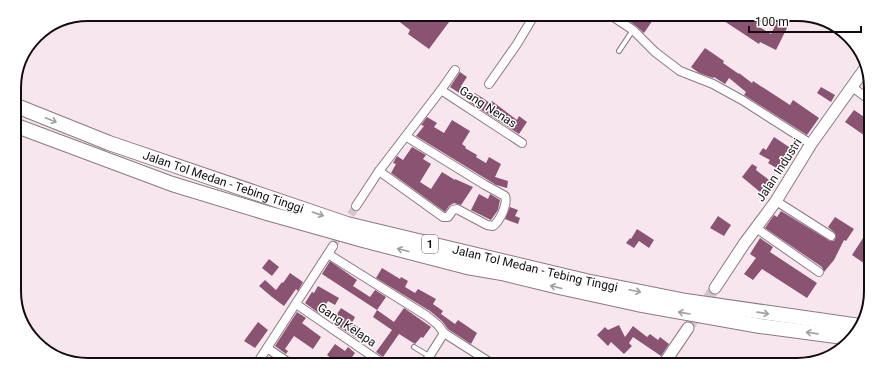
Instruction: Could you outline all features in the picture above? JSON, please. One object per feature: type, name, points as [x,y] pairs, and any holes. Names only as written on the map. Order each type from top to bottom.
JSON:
[{"type":"highway","name":"Jalan Tol Medan - Tebing Tinggi","points":[[21,108],[109,143],[347,224],[586,280],[686,301],[854,325]]},
{"type":"highway","name":"1","points":[[21,128],[172,184],[363,240],[467,266],[637,304],[753,325],[845,337]]},
{"type":"street","points":[[489,84],[517,44],[531,21]]},
{"type":"street","points":[[620,21],[633,30],[655,52],[680,71],[713,84],[742,100],[811,144]]},
{"type":"street","points":[[356,206],[379,172],[455,70]]},
{"type":"street","name":"Jalan Industri","points":[[715,288],[776,201],[811,144],[862,72]]},
{"type":"street","points":[[852,87],[864,96]]},
{"type":"street","name":"Gang Nenas","points":[[441,90],[522,143]]},
{"type":"street","points":[[379,172],[443,217],[448,217],[453,210],[457,209],[490,226],[497,223],[505,205],[506,197],[407,136]]},
{"type":"street","points":[[776,201],[831,236]]},
{"type":"street","points":[[756,228],[819,272]]},
{"type":"street","points":[[261,358],[333,246]]},
{"type":"street","points":[[328,254],[427,316],[438,325],[444,333],[483,358]]},
{"type":"street","name":"Gang Kelapa","points":[[296,304],[375,358]]},
{"type":"street","points":[[669,358],[688,328]]},
{"type":"street","points":[[430,356],[444,333]]},
{"type":"street","points":[[267,348],[282,358]]},
{"type":"lane","points":[[620,51],[633,30]]},
{"type":"lane","points":[[414,347],[430,356]]},
{"type":"building","points":[[399,21],[450,21],[429,49],[408,34],[410,30]]},
{"type":"building","points":[[629,21],[652,21],[644,33]]},
{"type":"building","points":[[724,21],[759,21],[756,25],[771,34],[778,21],[790,21],[776,50],[760,42],[759,44]]},
{"type":"building","points":[[705,48],[724,61],[723,63],[752,83],[753,81],[790,105],[793,100],[819,118],[807,135],[744,95],[746,92],[729,78],[725,84],[714,77],[713,78],[699,73],[691,67]]},
{"type":"building","points":[[460,72],[467,77],[461,86],[473,95],[475,93],[490,103],[492,101],[517,120],[519,116],[527,122],[519,134],[469,102],[470,100],[450,87]]},
{"type":"building","points":[[821,87],[835,95],[831,102],[817,93]]},
{"type":"building","points":[[854,110],[864,117],[864,135],[845,122]]},
{"type":"building","points":[[427,117],[437,123],[434,127],[444,133],[452,120],[470,131],[462,144],[466,147],[465,148],[477,155],[476,157],[486,163],[489,157],[501,164],[495,177],[508,181],[507,188],[496,185],[416,136],[424,126],[421,125]]},
{"type":"building","points":[[774,137],[792,149],[778,169],[768,163],[770,160],[759,154],[763,148],[766,150]]},
{"type":"building","points":[[412,147],[426,155],[423,159],[431,164],[420,182],[431,189],[442,172],[455,180],[473,187],[461,205],[454,203],[449,206],[445,212],[391,173],[396,164],[393,163],[397,156],[403,160]]},
{"type":"building","points":[[752,164],[757,167],[756,170],[769,180],[760,192],[742,177]]},
{"type":"building","points":[[479,194],[488,199],[490,194],[500,200],[498,210],[491,220],[471,210]]},
{"type":"building","points":[[510,207],[518,210],[515,216],[520,218],[518,224],[505,219]]},
{"type":"building","points":[[781,211],[830,241],[834,241],[836,237],[834,232],[828,227],[835,217],[854,229],[846,241],[844,240],[834,260],[824,272],[822,267],[765,228],[774,215],[777,217]]},
{"type":"building","points":[[718,216],[731,225],[724,236],[710,228]]},
{"type":"building","points":[[637,229],[654,240],[649,248],[639,241],[634,248],[626,243],[630,238],[631,239]]},
{"type":"building","points":[[864,237],[864,263],[852,255]]},
{"type":"building","points":[[760,238],[773,247],[770,252],[817,283],[807,298],[762,269],[753,280],[744,274],[756,258],[750,254]]},
{"type":"building","points":[[269,259],[279,267],[272,276],[262,268]]},
{"type":"building","points":[[330,261],[357,280],[353,286],[370,297],[375,290],[386,297],[377,310],[322,274]]},
{"type":"building","points":[[382,268],[400,279],[401,277],[408,281],[405,287],[415,293],[418,289],[436,299],[433,304],[443,311],[441,314],[455,324],[458,320],[477,333],[471,344],[448,329],[442,321],[430,311],[376,278]]},
{"type":"building","points":[[290,273],[303,282],[298,291],[296,289],[284,306],[259,286],[265,280],[276,290]]},
{"type":"building","points":[[318,286],[339,298],[335,305],[328,301],[320,314],[305,303]]},
{"type":"building","points":[[341,308],[355,317],[352,323],[362,330],[356,338],[332,322]]},
{"type":"building","points":[[404,308],[431,327],[423,338],[421,337],[415,344],[399,334],[383,357],[376,352],[392,330],[373,317],[377,310],[394,322]]},
{"type":"building","points":[[297,312],[306,318],[302,323],[321,337],[313,349],[294,336],[285,349],[288,351],[286,354],[275,346]]},
{"type":"building","points":[[258,322],[268,330],[255,348],[244,341]]},
{"type":"building","points":[[619,325],[625,337],[633,326],[647,337],[650,334],[658,340],[660,337],[669,344],[661,356],[633,337],[629,343],[632,346],[624,354],[611,342],[608,346],[597,335],[605,327],[608,330]]},
{"type":"building","points":[[335,344],[345,351],[348,347],[355,353],[351,358],[331,358],[327,355]]},
{"type":"tunnel","points":[[333,246],[356,206]]},
{"type":"tunnel","points":[[688,328],[715,288]]}]
